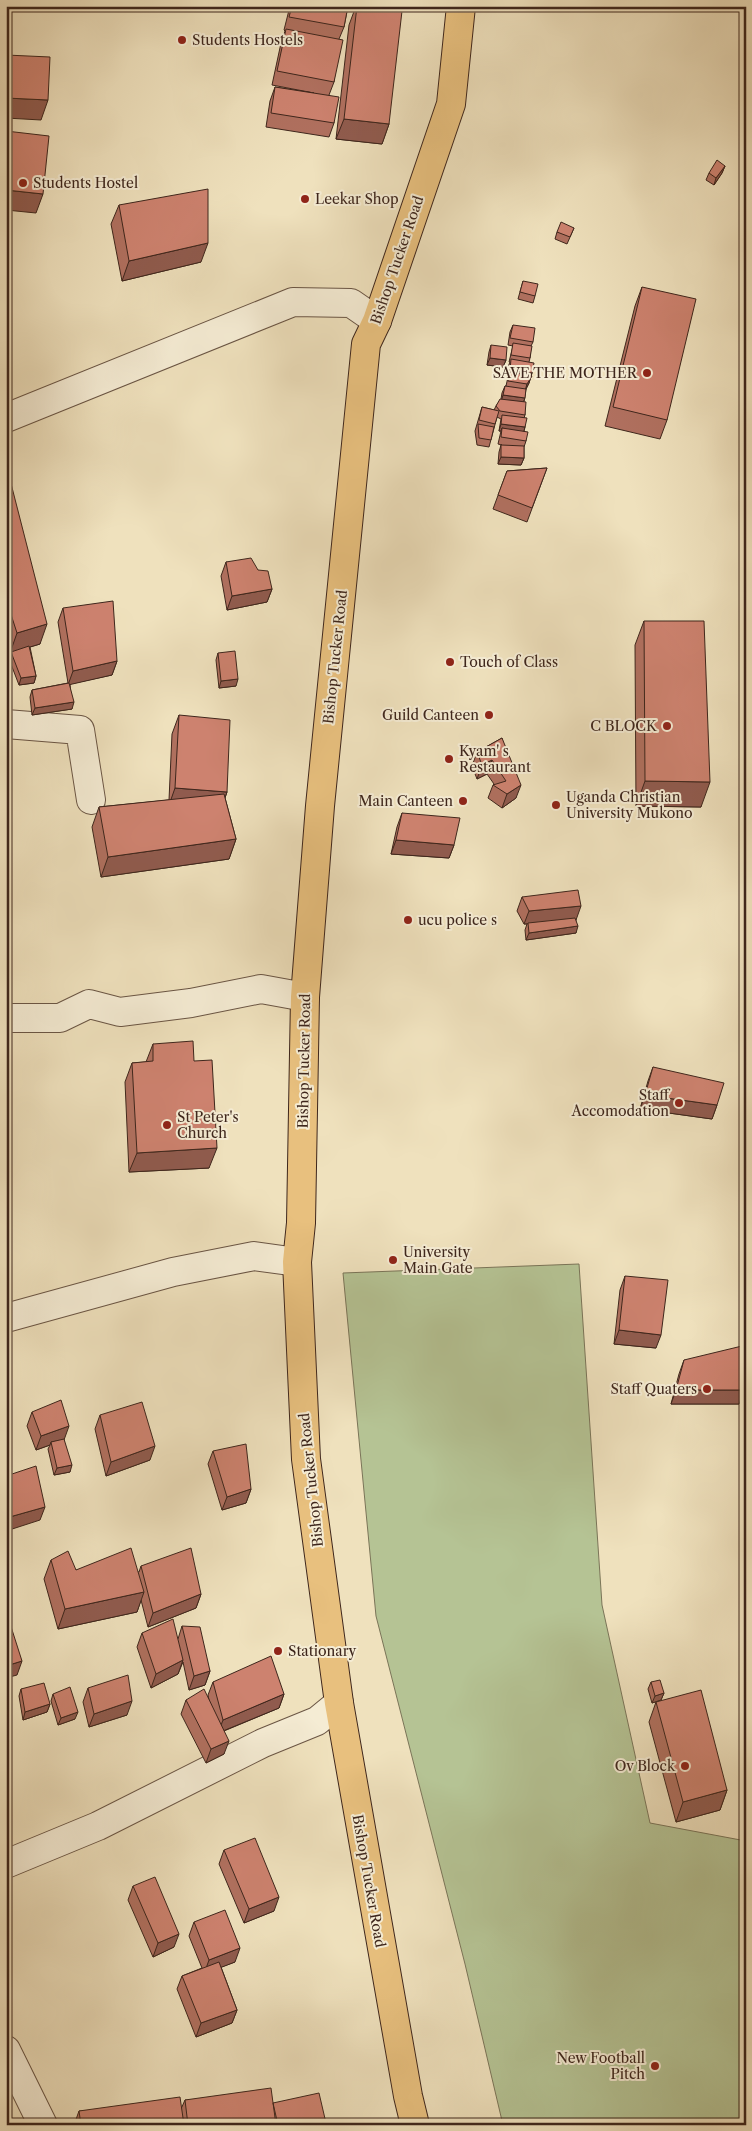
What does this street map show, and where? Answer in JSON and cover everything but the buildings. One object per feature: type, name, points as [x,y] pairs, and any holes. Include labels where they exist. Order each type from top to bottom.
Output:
[{"type":"main road","name":"Bishop Tucker Road","points":[[415,2125],[408,2096],[339,1703],[306,1459],[297,1262],[301,1223],[305,996],[320,806],[366,344],[377,321],[451,104],[461,6]]},
{"type":"street","points":[[6,418],[294,302],[351,303],[377,321]]},
{"type":"street","points":[[6,724],[80,730],[91,800]]},
{"type":"street","points":[[6,1018],[60,1018],[88,1004],[120,1012],[191,1003],[261,989],[305,996]]},
{"type":"street","points":[[6,1318],[174,1272],[254,1256],[297,1262]]},
{"type":"street","points":[[6,1864],[98,1826],[254,1747],[316,1721],[339,1703]]},
{"type":"street","points":[[6,2050],[43,2125]]},
{"type":"green space","points":[[579,1264],[602,1605],[650,1823],[746,1841],[746,2125],[503,2125],[465,1964],[376,1616],[343,1273]]},
{"type":"place","name":"Students Hostels","points":[[182,40]]},
{"type":"place","name":"Students Hostel","points":[[23,183]]},
{"type":"place","name":"Leekar Shop","points":[[305,199]]},
{"type":"place","name":"SAVE THE MOTHER","points":[[647,373]]},
{"type":"place","name":"Touch of Class","points":[[450,662]]},
{"type":"place","name":"Guild Canteen","points":[[489,715]]},
{"type":"place","name":"C BLOCK","points":[[667,726]]},
{"type":"place","name":"Kyam' s Restaurant","points":[[449,759]]},
{"type":"place","name":"Main Canteen","points":[[463,801]]},
{"type":"place","name":"Uganda Christian University Mukono","points":[[556,805]]},
{"type":"place","name":"ucu police s","points":[[408,920]]},
{"type":"place","name":"Staff Accomodation","points":[[679,1103]]},
{"type":"place","name":"St Peter's Church","points":[[167,1125]]},
{"type":"place","name":"University Main Gate","points":[[393,1260]]},
{"type":"place","name":"Staff Quaters","points":[[707,1389]]},
{"type":"place","name":"Stationary","points":[[278,1651]]},
{"type":"place","name":"Ov Block","points":[[685,1766]]},
{"type":"place","name":"New Football Pitch","points":[[655,2066]]}]
